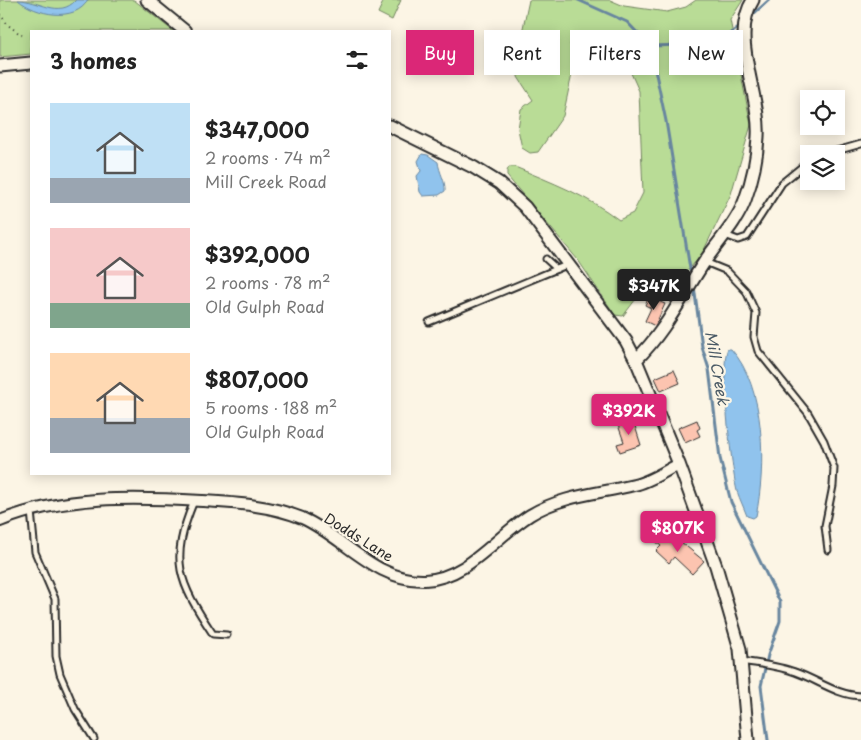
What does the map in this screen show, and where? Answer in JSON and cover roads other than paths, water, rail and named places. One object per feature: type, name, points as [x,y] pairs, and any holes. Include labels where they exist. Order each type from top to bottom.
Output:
[{"type":"street","points":[[147,0],[184,30]]},
{"type":"street","points":[[636,360],[657,339],[744,202],[754,168],[758,138],[755,96],[746,58],[746,22],[748,8],[753,0]]},
{"type":"street","points":[[0,66],[30,63]]},
{"type":"street","points":[[391,126],[473,167],[499,183],[524,207],[626,341],[636,360],[678,464],[716,566],[740,649],[745,738]]},
{"type":"street","name":"Dodds Lane","points":[[0,521],[31,510],[89,500],[115,498],[244,504],[287,512],[321,528],[369,562],[385,570],[411,579],[424,580],[438,578],[462,568],[506,532],[530,515],[554,502],[569,497],[637,485],[678,464]]},
{"type":"lane","points":[[845,149],[861,144]]},
{"type":"lane","points":[[724,234],[731,240],[747,237],[782,184],[800,169]]},
{"type":"lane","points":[[546,259],[557,269]]},
{"type":"lane","points":[[429,322],[569,264]]},
{"type":"lane","points":[[702,267],[727,271],[746,291],[756,313],[754,337],[758,351],[808,413],[824,441],[834,468],[833,486],[825,526],[828,550]]},
{"type":"lane","points":[[194,501],[183,529],[180,543],[178,557],[180,570],[188,589],[213,634],[227,635]]},
{"type":"lane","points":[[31,510],[35,552],[55,599],[56,656],[60,674],[76,709],[94,739]]},
{"type":"lane","points":[[741,661],[795,672],[849,696],[861,696]]},
{"type":"water","points":[[18,0],[63,8],[76,0],[88,0],[74,12],[55,14],[35,10]]},
{"type":"water","points":[[422,154],[428,155],[438,162],[445,188],[445,191],[439,195],[423,196],[420,192],[417,176],[421,171],[418,161]]},
{"type":"water","points":[[728,349],[731,349],[743,365],[757,406],[762,452],[759,497],[756,516],[753,518],[747,516],[737,491],[735,480],[726,394],[725,373]]},
{"type":"waterway","name":"Mill Creek","points":[[578,0],[627,22],[650,46],[666,121],[691,275]]},
{"type":"waterway","points":[[749,18],[769,0]]},
{"type":"waterway","points":[[659,46],[718,44],[741,25]]},
{"type":"waterway","name":"Mill Creek","points":[[694,286],[702,347],[709,369],[720,458],[731,502],[780,602],[780,621],[768,655],[761,686],[768,740]]}]
